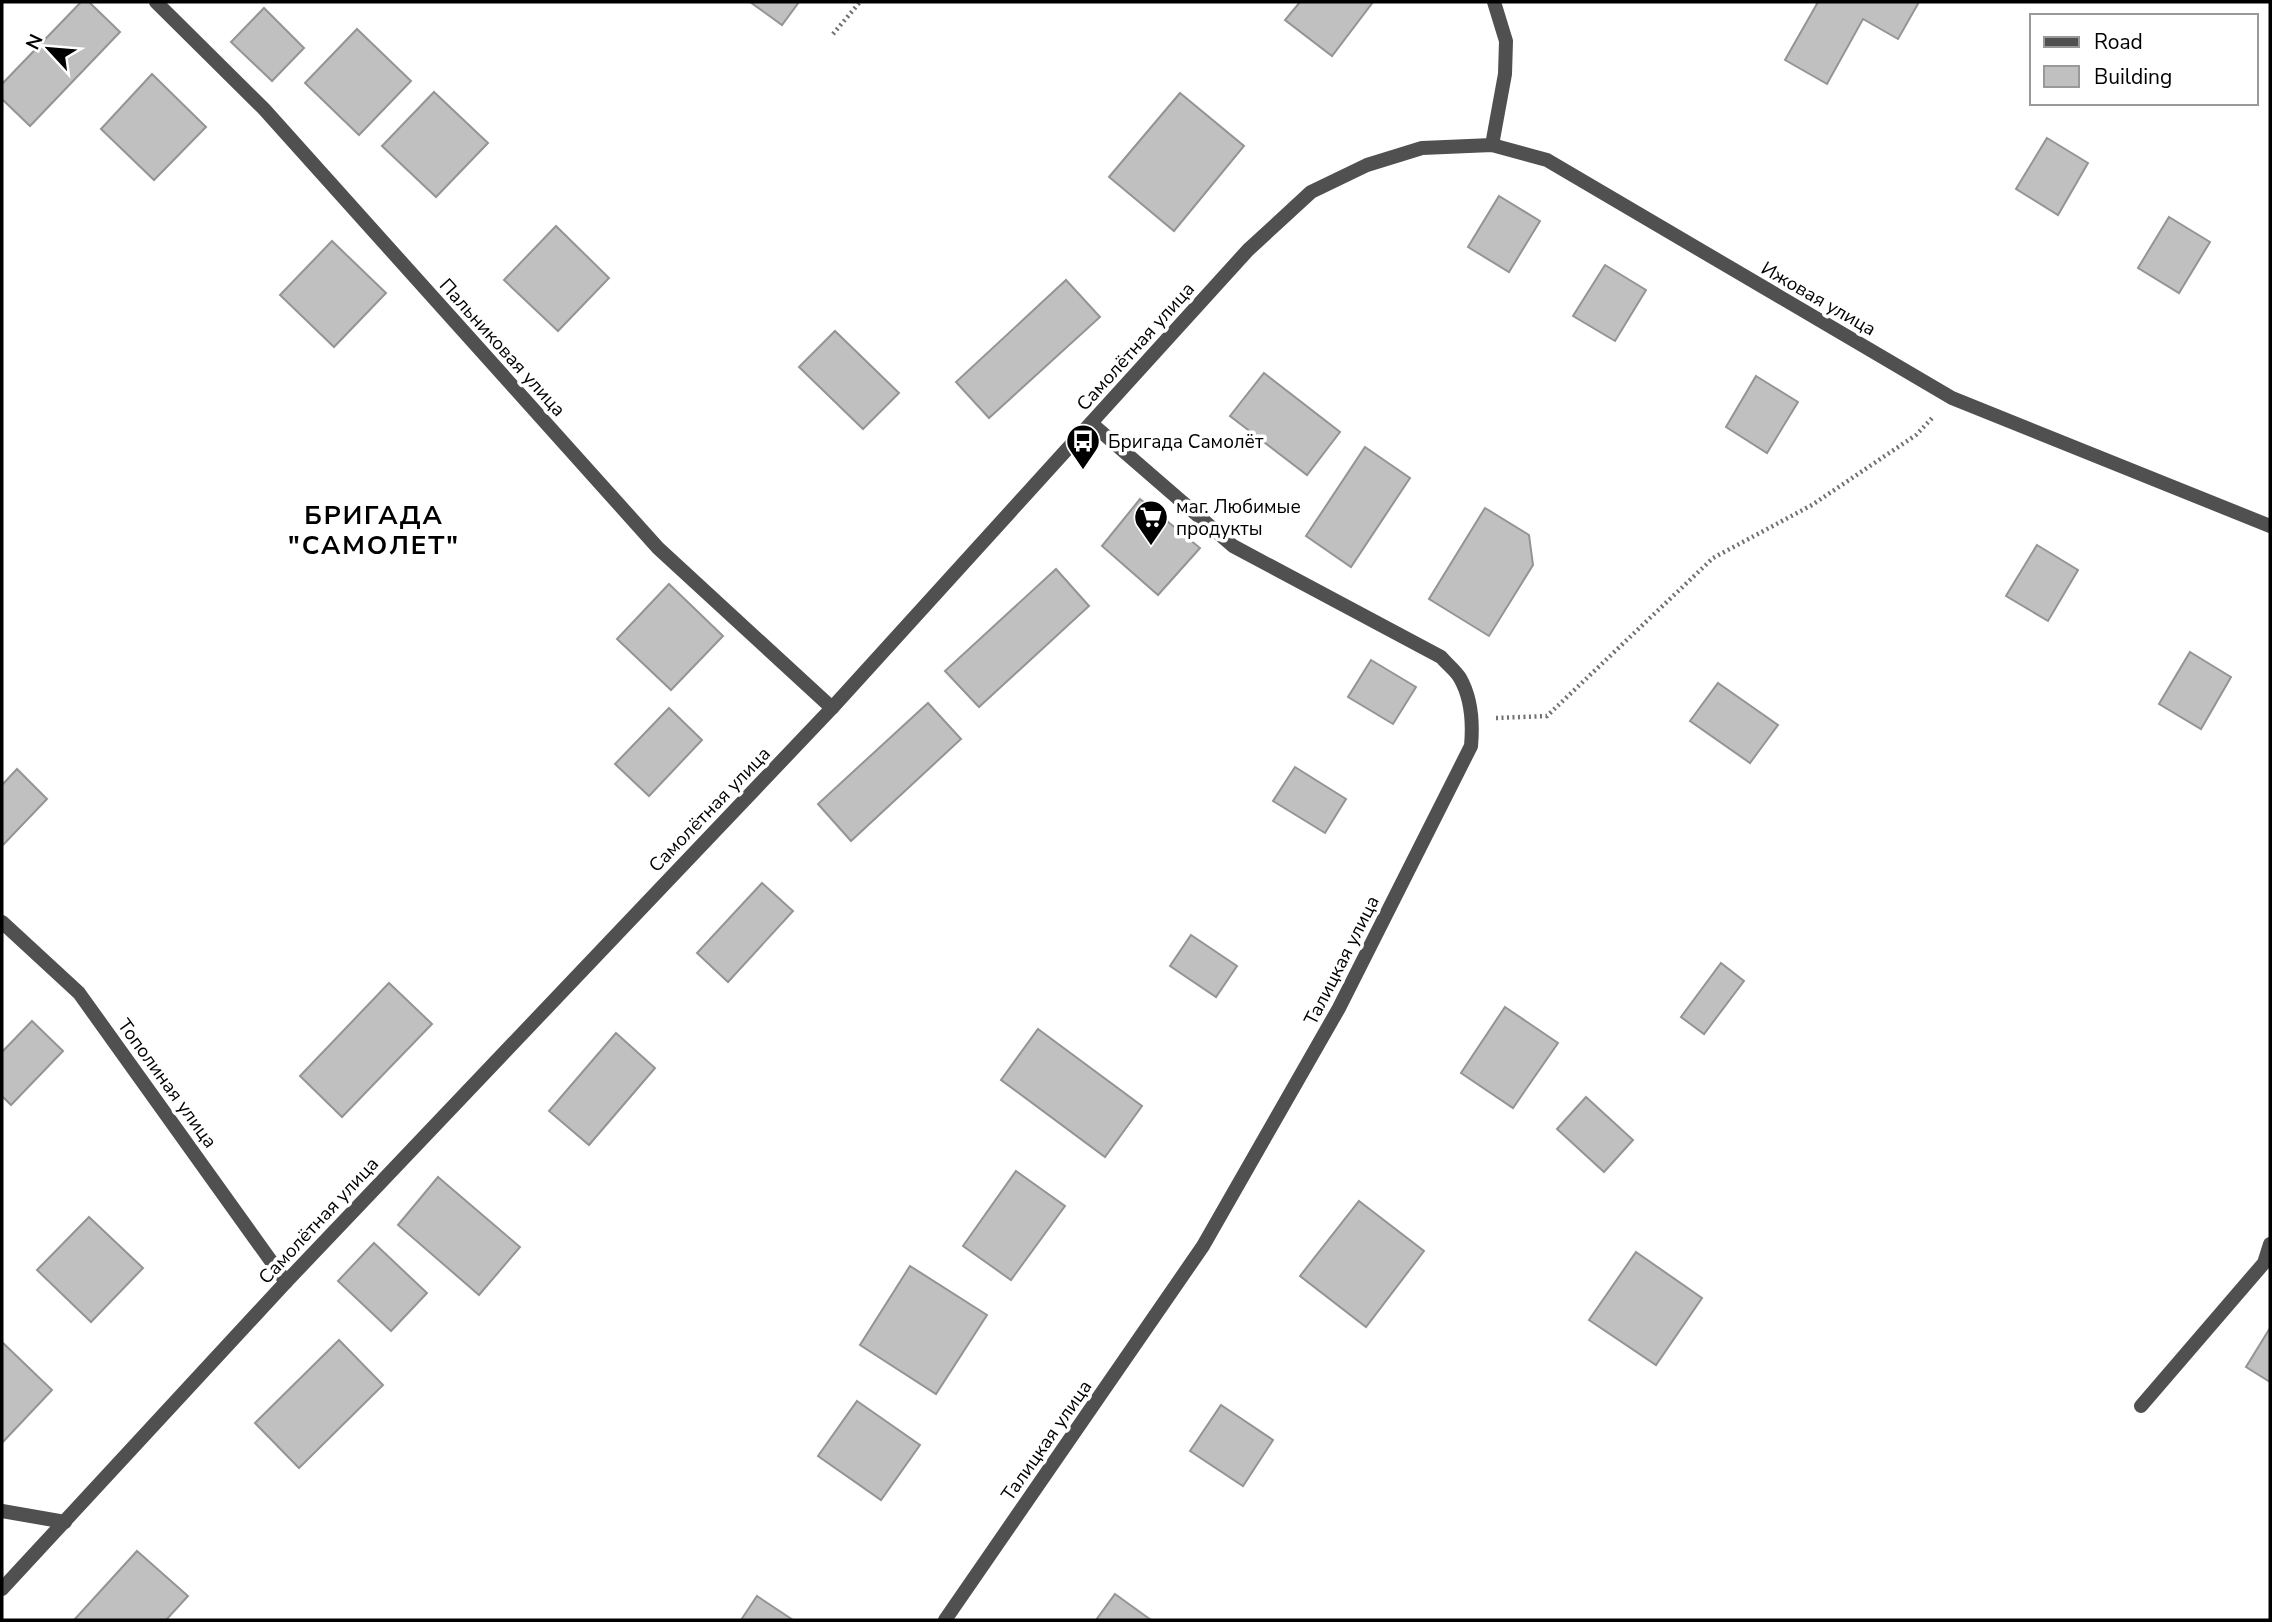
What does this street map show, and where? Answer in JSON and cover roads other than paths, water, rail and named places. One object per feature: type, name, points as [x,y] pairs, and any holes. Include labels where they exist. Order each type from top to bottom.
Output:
[{"type":"street","name":"Пальниковая улица","points":[[156,2],[264,109],[658,548],[832,708]]},
{"type":"street","points":[[1492,145],[1505,74],[1506,41],[1494,2]]},
{"type":"street","name":"Самолётная улица","points":[[2,1589],[286,1282],[832,708],[1248,250],[1311,192],[1367,165],[1422,148],[1492,145]]},
{"type":"street","name":"Ижовая улица","points":[[1492,145],[1547,160],[1952,398],[2270,526]]},
{"type":"street","name":"Талицкая улица","points":[[945,1620],[1203,1246],[1339,1008],[1471,746],[1472,714],[1460,678],[1441,657],[1233,546],[1091,423]]},
{"type":"street","name":"Тополиная улица","points":[[2,922],[79,993],[286,1282]]},
{"type":"street","points":[[2141,1406],[2263,1263],[2270,1244]]},
{"type":"street","points":[[2,1511],[65,1522]]},
{"type":"place","name":"Бригада Самолёт","points":[[1083,471]]},
{"type":"place","name":"маг. Любимые продукты","points":[[1151,547]]},
{"type":"district","name":"БРИГАДА \"САМОЛЕТ\"","points":[[374,530]]}]
